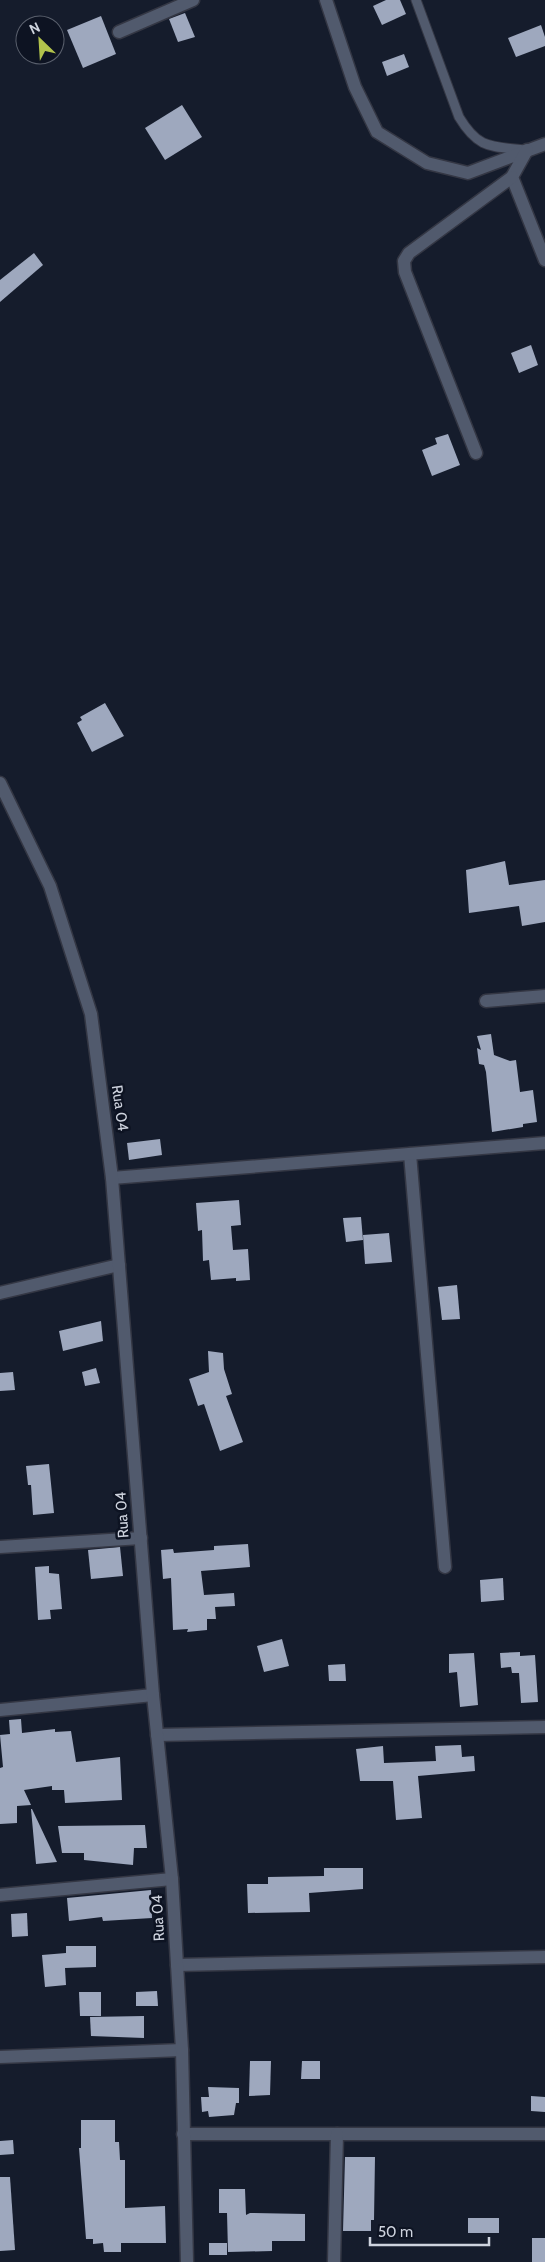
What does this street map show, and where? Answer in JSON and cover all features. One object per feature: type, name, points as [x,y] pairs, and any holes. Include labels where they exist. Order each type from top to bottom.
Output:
[{"type":"street","points":[[118,32],[193,0]]},
{"type":"street","points":[[326,0],[356,87],[377,132],[427,163],[468,173],[545,144]]},
{"type":"street","points":[[476,453],[405,272],[404,261],[409,253],[512,176],[528,150]]},
{"type":"street","points":[[512,176],[545,260]]},
{"type":"street","name":"Rua 04","points":[[0,783],[50,886],[91,1014],[112,1178],[153,1695],[172,1879],[182,2050],[187,2262]]},
{"type":"street","points":[[486,1001],[545,996]]},
{"type":"street","points":[[112,1178],[545,1143]]},
{"type":"street","points":[[410,1154],[445,1568]]},
{"type":"street","points":[[0,1293],[119,1265]]},
{"type":"street","points":[[0,1547],[140,1538]]},
{"type":"street","points":[[0,1710],[153,1695]]},
{"type":"street","points":[[157,1735],[545,1727]]},
{"type":"street","points":[[0,1895],[172,1879]]},
{"type":"street","points":[[177,1965],[545,1958]]},
{"type":"street","points":[[0,2057],[182,2050]]},
{"type":"street","points":[[184,2134],[545,2134]]},
{"type":"street","points":[[334,2262],[337,2134]]},
{"type":"lane","points":[[416,0],[459,117],[469,134],[484,145],[528,150]]},
{"type":"building","points":[[386,0],[400,0],[406,14],[382,25],[373,6]]},
{"type":"building","points":[[185,13],[195,37],[178,42],[169,19]]},
{"type":"building","points":[[101,16],[116,54],[83,68],[67,30]]},
{"type":"building","points":[[541,25],[545,37],[545,46],[516,57],[508,38]]},
{"type":"building","points":[[404,54],[409,67],[387,76],[382,62]]},
{"type":"building","points":[[182,105],[202,137],[165,160],[145,128]]},
{"type":"building","points":[[34,253],[43,265],[0,302],[0,280]]},
{"type":"building","points":[[531,345],[538,365],[519,373],[511,353]]},
{"type":"building","points":[[448,434],[460,465],[432,476],[422,450],[437,444],[435,438]]},
{"type":"building","points":[[105,703],[124,736],[92,752],[77,723],[82,720],[80,717]]},
{"type":"building","points":[[505,861],[509,885],[545,880],[545,922],[522,926],[519,906],[469,913],[466,870]]},
{"type":"building","points":[[491,1034],[494,1055],[510,1061],[516,1060],[520,1092],[533,1090],[537,1122],[523,1124],[523,1127],[492,1132],[486,1072],[484,1065],[479,1064],[477,1048],[481,1050],[477,1036]]},
{"type":"building","points":[[160,1139],[162,1155],[129,1160],[127,1143]]},
{"type":"building","points":[[239,1200],[241,1225],[231,1226],[233,1250],[248,1249],[250,1280],[236,1281],[236,1278],[211,1280],[209,1260],[203,1261],[202,1230],[198,1231],[196,1203]]},
{"type":"building","points":[[361,1217],[363,1240],[346,1242],[343,1218]]},
{"type":"building","points":[[389,1233],[392,1262],[365,1264],[363,1235]]},
{"type":"building","points":[[457,1285],[460,1319],[442,1320],[438,1287]]},
{"type":"building","points":[[101,1321],[103,1341],[63,1351],[59,1331]]},
{"type":"building","points":[[208,1351],[223,1353],[224,1369],[232,1394],[226,1396],[243,1442],[220,1451],[204,1404],[198,1406],[189,1379],[209,1372]]},
{"type":"building","points":[[96,1368],[100,1383],[85,1386],[82,1372]]},
{"type":"building","points":[[13,1372],[15,1390],[0,1391],[0,1373]]},
{"type":"building","points":[[49,1464],[54,1513],[33,1515],[31,1485],[28,1485],[26,1466]]},
{"type":"building","points":[[248,1544],[250,1567],[201,1571],[204,1595],[234,1593],[235,1606],[215,1607],[216,1619],[207,1619],[207,1630],[187,1632],[188,1629],[173,1630],[171,1578],[163,1579],[161,1550],[173,1549],[174,1553],[214,1550],[214,1546]]},
{"type":"building","points":[[120,1547],[123,1576],[91,1579],[88,1550]]},
{"type":"building","points":[[49,1566],[49,1573],[59,1574],[62,1609],[50,1610],[51,1619],[38,1620],[35,1567]]},
{"type":"building","points":[[503,1578],[504,1600],[481,1602],[480,1580]]},
{"type":"building","points":[[282,1639],[289,1666],[264,1672],[257,1646]]},
{"type":"building","points":[[520,1652],[520,1656],[535,1655],[538,1702],[521,1703],[519,1673],[512,1673],[511,1667],[501,1668],[500,1653]]},
{"type":"building","points":[[474,1653],[478,1705],[460,1707],[457,1672],[449,1673],[449,1654]]},
{"type":"building","points":[[345,1664],[346,1681],[329,1681],[328,1665]]},
{"type":"building","points":[[21,1719],[22,1733],[55,1729],[55,1732],[71,1731],[76,1762],[120,1757],[122,1800],[65,1803],[64,1790],[52,1790],[52,1786],[24,1790],[31,1805],[17,1806],[17,1823],[0,1824],[0,1768],[3,1767],[0,1735],[10,1734],[9,1720]]},
{"type":"building","points":[[461,1745],[462,1757],[474,1756],[475,1771],[418,1776],[422,1818],[396,1820],[393,1781],[360,1781],[356,1749],[383,1746],[384,1763],[436,1761],[435,1746]]},
{"type":"building","points":[[32,1809],[57,1862],[36,1864]]},
{"type":"building","points":[[145,1825],[147,1848],[134,1848],[133,1865],[84,1860],[84,1853],[62,1853],[58,1826]]},
{"type":"building","points":[[324,1868],[363,1868],[363,1889],[309,1893],[310,1912],[248,1913],[247,1884],[268,1884],[268,1877],[324,1876]]},
{"type":"building","points":[[151,1890],[152,1918],[103,1921],[102,1917],[69,1921],[67,1898]]},
{"type":"building","points":[[27,1913],[28,1936],[12,1937],[11,1914]]},
{"type":"building","points":[[66,1946],[96,1946],[96,1967],[65,1968],[66,1985],[45,1987],[42,1955],[66,1953]]},
{"type":"building","points":[[157,1991],[158,2006],[136,2006],[136,1992]]},
{"type":"building","points":[[79,1992],[101,1992],[101,2016],[80,2016]]},
{"type":"building","points":[[144,2016],[144,2038],[91,2036],[90,2017]]},
{"type":"building","points":[[250,2061],[271,2061],[270,2095],[249,2096]]},
{"type":"building","points":[[302,2061],[320,2061],[320,2079],[301,2079]]},
{"type":"building","points":[[208,2087],[239,2088],[239,2103],[236,2103],[234,2115],[209,2117],[208,2111],[202,2112],[201,2097],[209,2097]]},
{"type":"building","points":[[531,2096],[545,2097],[545,2112],[531,2111]]},
{"type":"building","points":[[81,2120],[115,2120],[115,2142],[119,2142],[120,2160],[125,2160],[125,2208],[165,2206],[166,2243],[121,2243],[121,2252],[104,2252],[103,2243],[93,2244],[93,2239],[86,2239],[79,2148],[81,2148]]},
{"type":"building","points":[[13,2140],[14,2154],[0,2155],[0,2141]]},
{"type":"building","points":[[345,2157],[375,2157],[374,2220],[371,2220],[371,2231],[343,2231]]},
{"type":"building","points":[[0,2177],[10,2177],[15,2250],[0,2251]]},
{"type":"building","points":[[219,2189],[245,2189],[246,2215],[250,2213],[305,2214],[305,2241],[272,2241],[272,2251],[228,2252],[227,2213],[219,2213]]},
{"type":"building","points":[[468,2218],[499,2218],[499,2233],[468,2233]]},
{"type":"building","points":[[532,2238],[545,2238],[545,2262],[532,2262]]},
{"type":"building","points":[[209,2243],[227,2243],[227,2255],[209,2255]]}]
